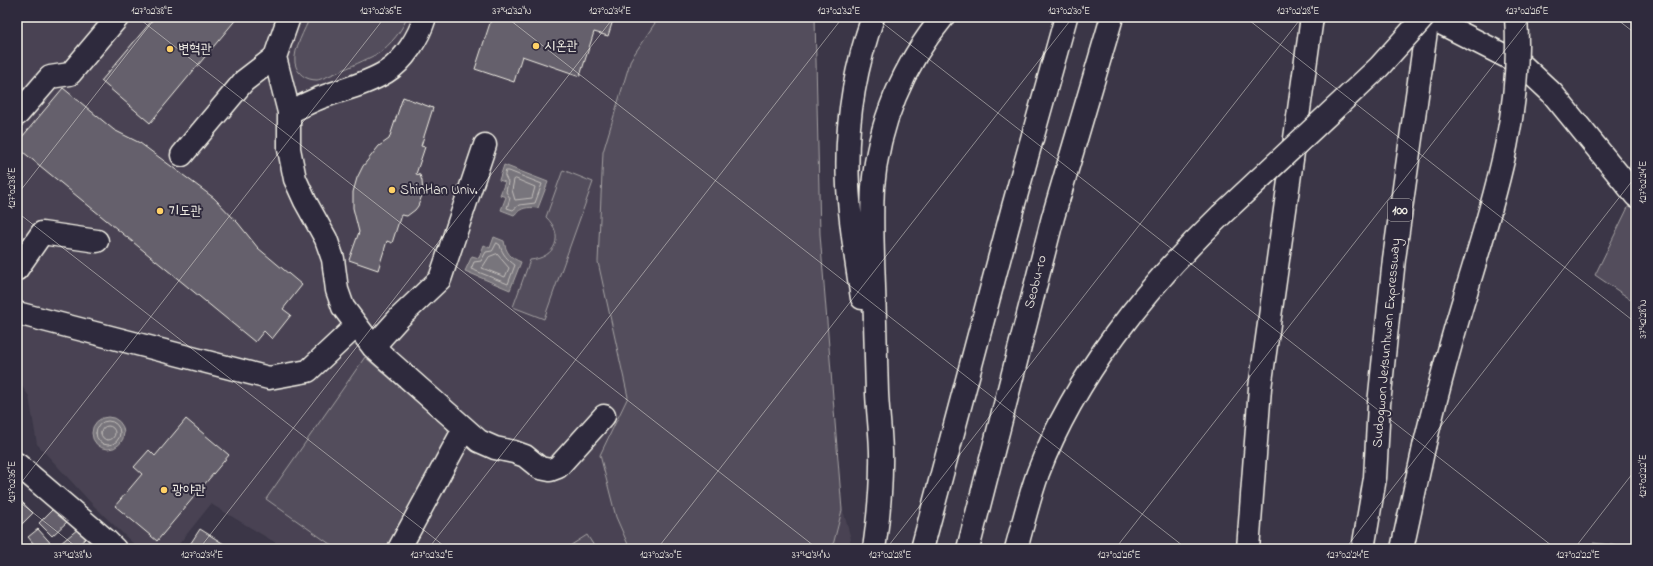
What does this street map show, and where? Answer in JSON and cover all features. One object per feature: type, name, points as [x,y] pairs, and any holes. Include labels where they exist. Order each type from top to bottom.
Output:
[{"type":"main road","points":[[17,113],[18,114],[50,77],[70,74],[118,17]]},
{"type":"main road","points":[[182,155],[244,81],[275,57],[289,17]]},
{"type":"main road","points":[[289,112],[387,71],[409,50],[421,29],[425,17]]},
{"type":"main road","points":[[873,17],[856,78],[849,129],[848,178],[854,246],[877,394]]},
{"type":"main road","points":[[874,549],[878,525],[882,464],[877,394],[872,210],[873,187],[879,148],[889,113],[903,77],[914,57],[943,17]]},
{"type":"main road","points":[[922,549],[1013,207],[1066,17]]},
{"type":"main road","name":"Seobu-ro","points":[[968,549],[1053,217],[1112,17]]},
{"type":"main road","points":[[1248,549],[1260,388],[1312,17]]},
{"type":"main road","points":[[1016,549],[1038,472],[1056,431],[1084,381],[1133,311],[1192,242],[1379,67],[1424,17]]},
{"type":"main road","points":[[1428,17],[1521,64],[1552,93],[1636,196]]},
{"type":"main road","name":"Sudogwon Je1sunhwan Expressway","points":[[1363,549],[1375,478],[1379,404],[1394,259],[1428,17]]},
{"type":"main road","points":[[1402,549],[1424,447],[1449,348],[1504,161],[1515,102],[1518,69],[1516,17]]},
{"type":"main road","points":[[275,57],[289,112],[289,149],[296,179],[305,201],[326,239],[333,260],[337,290],[343,307],[373,347],[479,441],[495,448],[525,456],[540,468],[550,470],[558,467],[604,416]]},
{"type":"main road","points":[[373,347],[400,317],[440,279],[485,145]]},
{"type":"main road","points":[[17,269],[42,233],[97,242]]},
{"type":"main road","points":[[17,313],[269,378],[308,371],[356,326]]},
{"type":"main road","points":[[399,549],[464,429]]},
{"type":"main road","points":[[17,464],[115,549]]},
{"type":"shaded area","name":"ShinHan Univ.","points":[[17,17],[730,17],[803,364],[851,539],[847,549],[286,549],[211,504],[175,549],[139,549],[93,505],[37,444],[29,396],[17,380]]},
{"type":"shaded area","points":[[310,17],[407,17],[396,37],[379,53],[337,73],[317,80],[309,79],[303,76],[296,67],[295,63],[296,52]]},
{"type":"shaded area","points":[[659,17],[815,17],[820,234],[842,510],[832,549],[630,549],[616,517],[600,455],[628,397],[598,262],[603,152],[631,59]]},
{"type":"shaded area","points":[[563,170],[593,182],[544,319],[513,307],[530,260],[546,255],[555,244],[555,231],[552,224],[546,217]]},
{"type":"shaded area","points":[[1636,191],[1636,303],[1595,275]]},
{"type":"shaded area","points":[[365,357],[447,428],[450,436],[388,549],[337,549],[266,499]]},
{"type":"shaded area","points":[[587,535],[596,549],[565,549]]},
{"type":"shaded area","points":[[1593,543],[1636,548],[1636,549],[1586,549]]},
{"type":"water","points":[[504,165],[548,182],[538,208],[525,208],[514,215],[501,210],[506,197],[500,195],[505,182],[499,180]]},
{"type":"water","points":[[494,237],[504,241],[506,249],[514,259],[521,262],[510,290],[465,271],[472,256],[479,258],[484,245],[490,248]]},
{"type":"water","points":[[108,417],[117,420],[121,424],[124,433],[121,442],[117,446],[108,449],[99,446],[95,442],[92,433],[95,424],[99,420]]},
{"type":"building","name":"변혁관","points":[[155,17],[238,17],[150,123],[101,81]]},
{"type":"building","name":"시온관","points":[[492,17],[614,17],[608,36],[594,32],[580,76],[522,56],[514,82],[475,69]]},
{"type":"building","name":"기도관","points":[[63,88],[114,130],[140,143],[214,198],[238,223],[258,248],[302,285],[283,309],[291,315],[272,339],[264,331],[255,342],[17,147],[17,143]]},
{"type":"building","points":[[403,97],[433,108],[421,146],[425,147],[416,174],[420,175],[423,193],[415,210],[407,216],[401,215],[392,243],[387,241],[378,270],[349,260],[359,232],[353,208],[353,192],[357,178],[363,166],[379,146],[389,139]]},
{"type":"building","name":"광야관","points":[[186,419],[229,455],[157,541],[115,506],[142,474],[134,467],[149,450],[155,456]]},
{"type":"building","points":[[20,500],[33,513],[17,529],[17,503]]},
{"type":"building","points":[[55,507],[68,521],[52,536],[39,523]]},
{"type":"building","points":[[38,529],[55,548],[78,529],[86,538],[74,549],[38,549],[28,537]]},
{"type":"building","points":[[200,529],[232,549],[187,549]]},
{"type":"place","name":"시온관","points":[[536,46]]},
{"type":"place","name":"변혁관","points":[[170,49]]},
{"type":"place","name":"ShinHan Univ.","points":[[392,190]]},
{"type":"place","name":"기도관","points":[[160,211]]},
{"type":"place","name":"광야관","points":[[164,490]]}]
